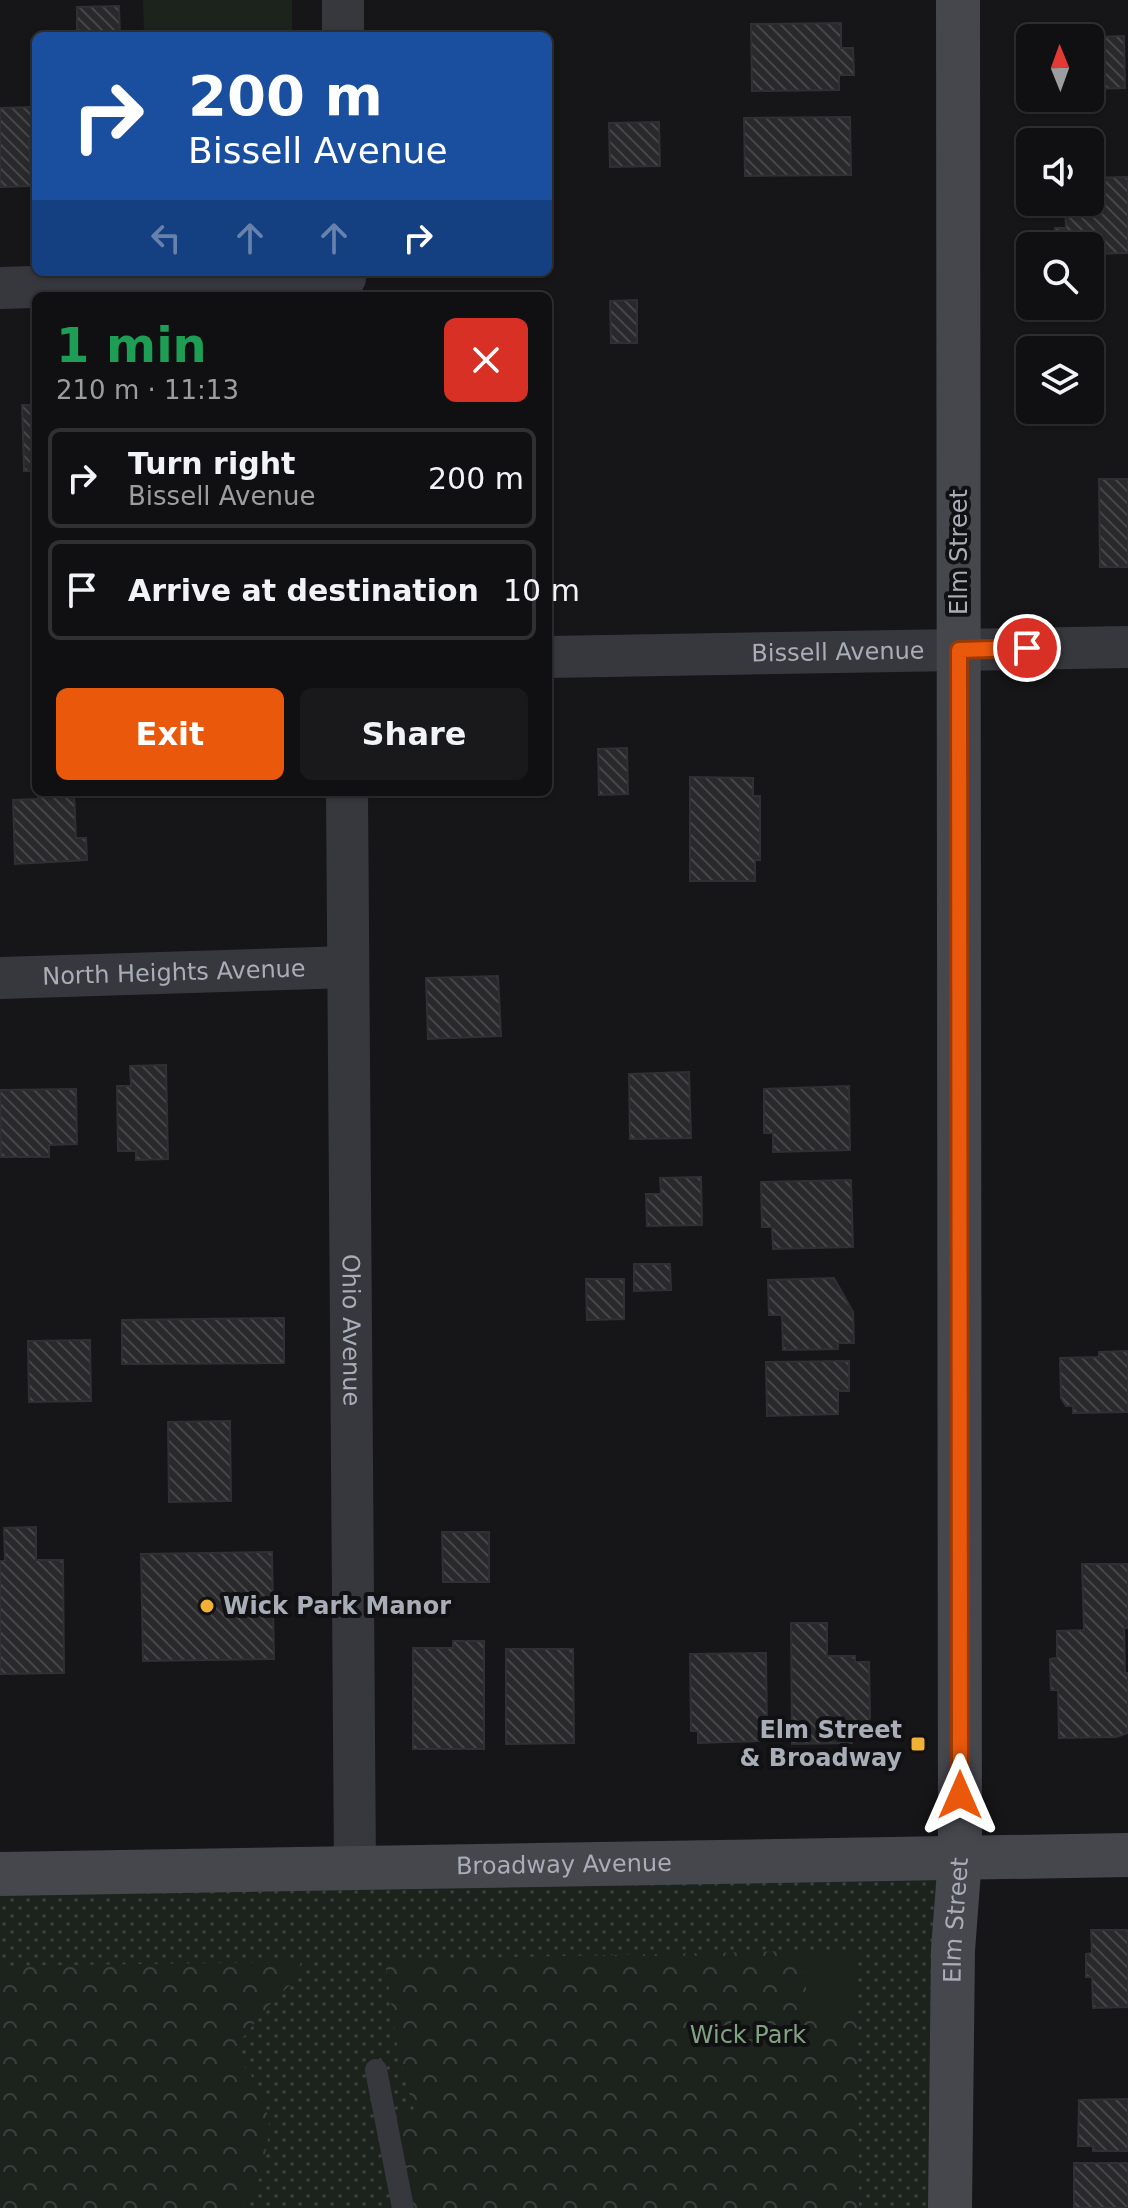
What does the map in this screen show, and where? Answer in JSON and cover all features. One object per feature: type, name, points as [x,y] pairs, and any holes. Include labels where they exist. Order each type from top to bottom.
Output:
[{"type":"street","points":[[343,0],[343,32]]},
{"type":"street","name":"Elm Street","points":[[950,2208],[953,1950],[960,1858],[958,0]]},
{"type":"street","points":[[0,288],[345,282]]},
{"type":"street","name":"Bissell Avenue","points":[[552,657],[1128,647]]},
{"type":"street","name":"Ohio Avenue","points":[[347,796],[355,1868]]},
{"type":"street","name":"North Heights Avenue","points":[[0,978],[348,967]]},
{"type":"street","name":"Broadway Avenue","points":[[0,1874],[1128,1855]]},
{"type":"lane","points":[[376,2070],[403,2208]]},
{"type":"green space","points":[[143,0],[292,0],[292,32],[144,32]]},
{"type":"green space","name":"Wick Park","points":[[960,1858],[950,2208],[0,2208],[0,1874]]},
{"type":"green space","points":[[857,1950],[858,2019],[832,2018],[823,2014],[807,1990],[801,1951]]},
{"type":"green space","points":[[801,1951],[804,1980],[812,2002],[829,2015],[858,2019],[859,2208],[403,2208],[385,2111],[414,2110],[398,2052],[385,1960]]},
{"type":"green space","points":[[301,1962],[290,1985],[271,2003],[233,2050],[262,2091],[270,2128],[261,2176],[242,2208],[0,2208],[0,1966]]},
{"type":"building","points":[[119,6],[120,32],[77,32],[77,7]]},
{"type":"building","points":[[841,23],[841,48],[853,48],[854,75],[839,75],[839,90],[752,91],[751,24]]},
{"type":"building","points":[[1124,36],[1125,88],[1104,89],[1104,37]]},
{"type":"building","points":[[32,107],[32,138],[29,138],[31,186],[0,187],[0,108]]},
{"type":"building","points":[[850,117],[851,175],[745,176],[744,118]]},
{"type":"building","points":[[659,122],[660,166],[610,167],[609,123]]},
{"type":"building","points":[[1128,177],[1128,253],[1104,254],[1104,232],[1055,232],[1055,228],[1066,228],[1066,216],[1104,216],[1104,178]]},
{"type":"building","points":[[637,300],[637,343],[611,343],[610,301]]},
{"type":"building","points":[[22,405],[32,405],[32,471],[24,471]]},
{"type":"building","points":[[1099,479],[1128,479],[1128,567],[1100,567]]},
{"type":"building","points":[[627,748],[628,794],[599,795],[598,749]]},
{"type":"building","points":[[690,777],[753,778],[753,796],[760,796],[760,860],[755,860],[755,881],[690,881]]},
{"type":"building","points":[[38,796],[74,796],[76,838],[86,838],[87,860],[15,864],[13,800],[38,799]]},
{"type":"building","points":[[498,976],[501,1036],[428,1039],[426,978]]},
{"type":"building","points":[[166,1065],[168,1159],[136,1160],[136,1151],[118,1151],[117,1086],[131,1086],[130,1066]]},
{"type":"building","points":[[689,1072],[691,1138],[630,1139],[629,1074]]},
{"type":"building","points":[[849,1086],[850,1150],[773,1152],[773,1133],[764,1133],[764,1089]]},
{"type":"building","points":[[76,1089],[77,1144],[49,1145],[49,1157],[1,1157],[0,1090]]},
{"type":"building","points":[[701,1177],[702,1225],[647,1226],[646,1194],[661,1194],[660,1178]]},
{"type":"building","points":[[851,1180],[853,1247],[773,1249],[772,1227],[762,1227],[761,1182]]},
{"type":"building","points":[[634,1264],[670,1264],[671,1290],[634,1291]]},
{"type":"building","points":[[834,1278],[853,1312],[854,1343],[838,1343],[838,1349],[783,1350],[782,1315],[769,1315],[768,1280]]},
{"type":"building","points":[[586,1279],[624,1279],[624,1319],[587,1320]]},
{"type":"building","points":[[284,1318],[284,1363],[122,1364],[122,1320]]},
{"type":"building","points":[[90,1340],[91,1401],[29,1402],[28,1341]]},
{"type":"building","points":[[1128,1351],[1128,1412],[1073,1413],[1073,1406],[1066,1406],[1061,1398],[1060,1358],[1099,1357],[1099,1352]]},
{"type":"building","points":[[849,1361],[849,1391],[838,1391],[838,1414],[767,1416],[766,1362]]},
{"type":"building","points":[[230,1421],[231,1501],[169,1502],[168,1422]]},
{"type":"building","points":[[36,1527],[36,1560],[63,1560],[64,1673],[0,1674],[0,1561],[5,1561],[4,1528]]},
{"type":"building","points":[[442,1532],[489,1532],[489,1582],[443,1582]]},
{"type":"building","name":"Wick Park Manor","points":[[272,1552],[274,1659],[143,1661],[141,1554]]},
{"type":"building","points":[[1082,1564],[1128,1564],[1128,1628],[1124,1628],[1128,1733],[1116,1737],[1059,1738],[1058,1690],[1051,1690],[1050,1659],[1057,1658],[1057,1631],[1084,1630]]},
{"type":"building","points":[[791,1623],[827,1623],[827,1656],[855,1656],[855,1662],[869,1662],[870,1717],[868,1726],[852,1739],[852,1743],[792,1744]]},
{"type":"building","points":[[453,1641],[484,1641],[484,1749],[413,1749],[413,1648],[453,1648]]},
{"type":"building","points":[[506,1649],[573,1649],[574,1743],[506,1744]]},
{"type":"building","points":[[766,1653],[767,1729],[760,1729],[760,1741],[698,1743],[698,1731],[691,1731],[690,1654]]},
{"type":"building","points":[[1091,1930],[1128,1930],[1128,2007],[1093,2008],[1092,1977],[1086,1977],[1086,1954],[1092,1953]]},
{"type":"building","points":[[1128,2099],[1128,2151],[1093,2151],[1093,2146],[1078,2146],[1079,2100]]},
{"type":"building","points":[[1074,2163],[1128,2163],[1128,2208],[1074,2208]]},
{"type":"place","name":"Wick Park Manor","points":[[207,1606]]},
{"type":"place","name":"Elm Street & Broadway","points":[[918,1744]]},
{"type":"route","points":[[960,1795],[959,650],[1027,648]]}]
